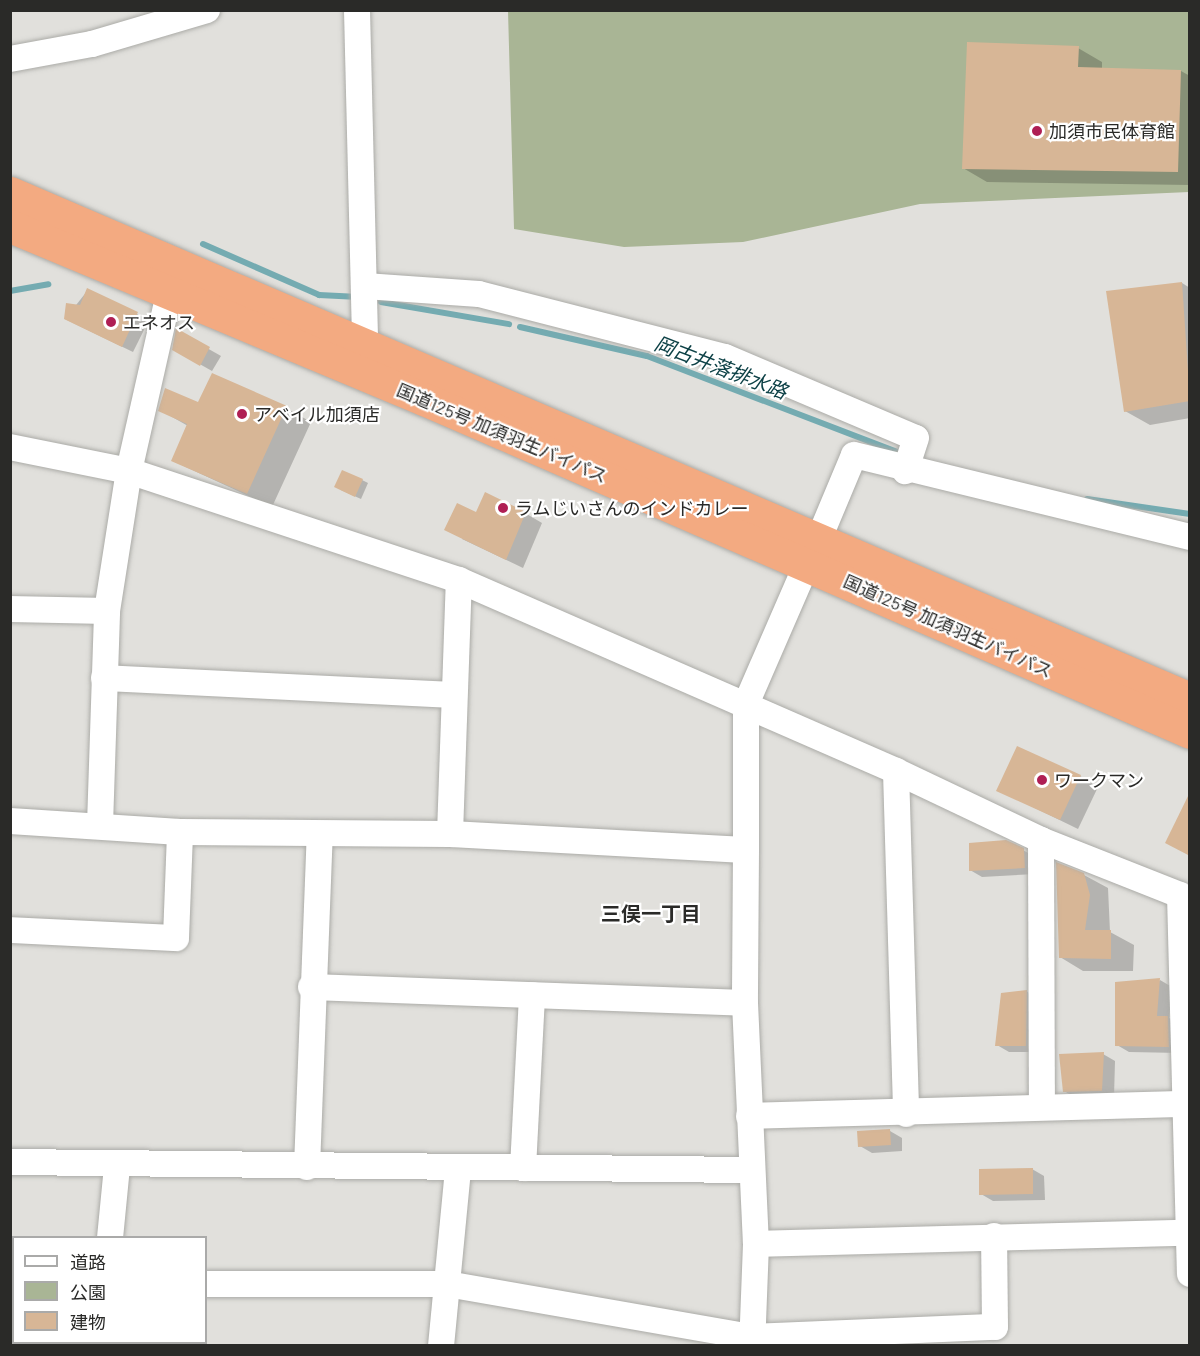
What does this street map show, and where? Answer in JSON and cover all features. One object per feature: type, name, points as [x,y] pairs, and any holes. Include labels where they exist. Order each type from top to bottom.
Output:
[{"type":"highway","name":"国道125号 加須羽生バイパス","points":[[10,193],[365,347],[812,553],[1190,732]]},
{"type":"highway","name":"国道125号 加須羽生バイパス","points":[[10,226],[169,293],[812,553],[1190,699]]},
{"type":"street","points":[[10,59],[92,44],[207,10]]},
{"type":"street","points":[[357,10],[365,347]]},
{"type":"street","points":[[100,825],[107,611],[129,471],[169,293]]},
{"type":"street","points":[[364,295],[479,294],[725,357],[916,438],[909,459]]},
{"type":"street","points":[[10,447],[129,471],[459,580],[896,771],[1041,840],[1180,895],[1190,1274]]},
{"type":"street","points":[[752,1341],[756,1244],[749,1170],[745,1003],[746,704],[854,454],[909,459],[1190,537]]},
{"type":"street","points":[[450,834],[451,695],[459,580]]},
{"type":"street","points":[[10,609],[107,611]]},
{"type":"street","points":[[104,678],[451,695]]},
{"type":"street","points":[[896,771],[906,1114]]},
{"type":"street","points":[[10,821],[100,825],[180,832],[320,835],[450,834],[746,850]]},
{"type":"street","points":[[10,930],[176,938],[180,832]]},
{"type":"street","points":[[307,1167],[311,987],[320,835]]},
{"type":"street","points":[[1041,840],[1042,1107]]},
{"type":"street","points":[[311,987],[745,1003]]},
{"type":"street","points":[[523,1168],[532,996]]},
{"type":"street","points":[[749,1116],[906,1114],[1042,1107],[1185,1104]]},
{"type":"street","points":[[10,1162],[117,1166],[749,1170]]},
{"type":"street","points":[[110,1236],[117,1166]]},
{"type":"street","points":[[441,1346],[458,1168]]},
{"type":"street","points":[[756,1244],[994,1236],[1189,1233]]},
{"type":"street","points":[[207,1284],[447,1284],[752,1341],[994,1327],[994,1236]]},
{"type":"green space","points":[[508,11],[1189,11],[1189,192],[920,204],[743,242],[624,247],[514,229]]},
{"type":"building","points":[[967,42],[1079,46],[1078,67],[1181,70],[1178,172],[962,169]]},
{"type":"building","points":[[1182,282],[1190,401],[1124,412],[1106,291]]},
{"type":"building","points":[[87,288],[138,312],[122,347],[64,319],[66,303],[80,305]]},
{"type":"building","points":[[176,328],[210,347],[200,366],[172,350]]},
{"type":"building","points":[[212,373],[287,406],[247,494],[171,461],[187,424],[158,411],[165,388],[198,402]]},
{"type":"building","points":[[342,470],[363,479],[355,497],[334,487]]},
{"type":"building","points":[[485,492],[526,512],[506,560],[444,530],[457,503],[476,512]]},
{"type":"building","points":[[1017,746],[1081,775],[1060,820],[996,791]]},
{"type":"building","points":[[1190,792],[1190,856],[1165,843]]},
{"type":"building","points":[[1006,840],[1024,848],[1025,868],[969,871],[969,843]]},
{"type":"building","points":[[1056,862],[1084,873],[1090,895],[1085,930],[1111,930],[1111,959],[1059,958]]},
{"type":"building","points":[[1160,978],[1157,1016],[1168,1016],[1169,1047],[1115,1046],[1115,982]]},
{"type":"building","points":[[1027,990],[1026,1046],[995,1046],[1001,993]]},
{"type":"building","points":[[1104,1052],[1102,1091],[1063,1092],[1059,1054]]},
{"type":"building","points":[[890,1129],[891,1145],[858,1147],[857,1131]]},
{"type":"building","points":[[1033,1168],[1033,1194],[979,1195],[979,1169]]},
{"type":"waterway","name":"岡古井落排水路","points":[[203,244],[319,295],[354,297]]},
{"type":"waterway","name":"岡古井落排水路","points":[[10,291],[48,284]]},
{"type":"waterway","name":"岡古井落排水路","points":[[381,302],[509,324]]},
{"type":"waterway","name":"岡古井落排水路","points":[[520,327],[647,356],[905,455]]},
{"type":"waterway","name":"岡古井落排水路","points":[[1087,499],[1190,514]]},
{"type":"place","name":"加須市民体育館","points":[[1037,131]]},
{"type":"place","name":"エネオス","points":[[111,322]]},
{"type":"place","name":"アベイル加須店","points":[[242,414]]},
{"type":"place","name":"ラムじいさんのインドカレー","points":[[503,508]]},
{"type":"place","name":"ワークマン","points":[[1042,780]]},
{"type":"district","name":"三俣一丁目","points":[[651,913]]}]
